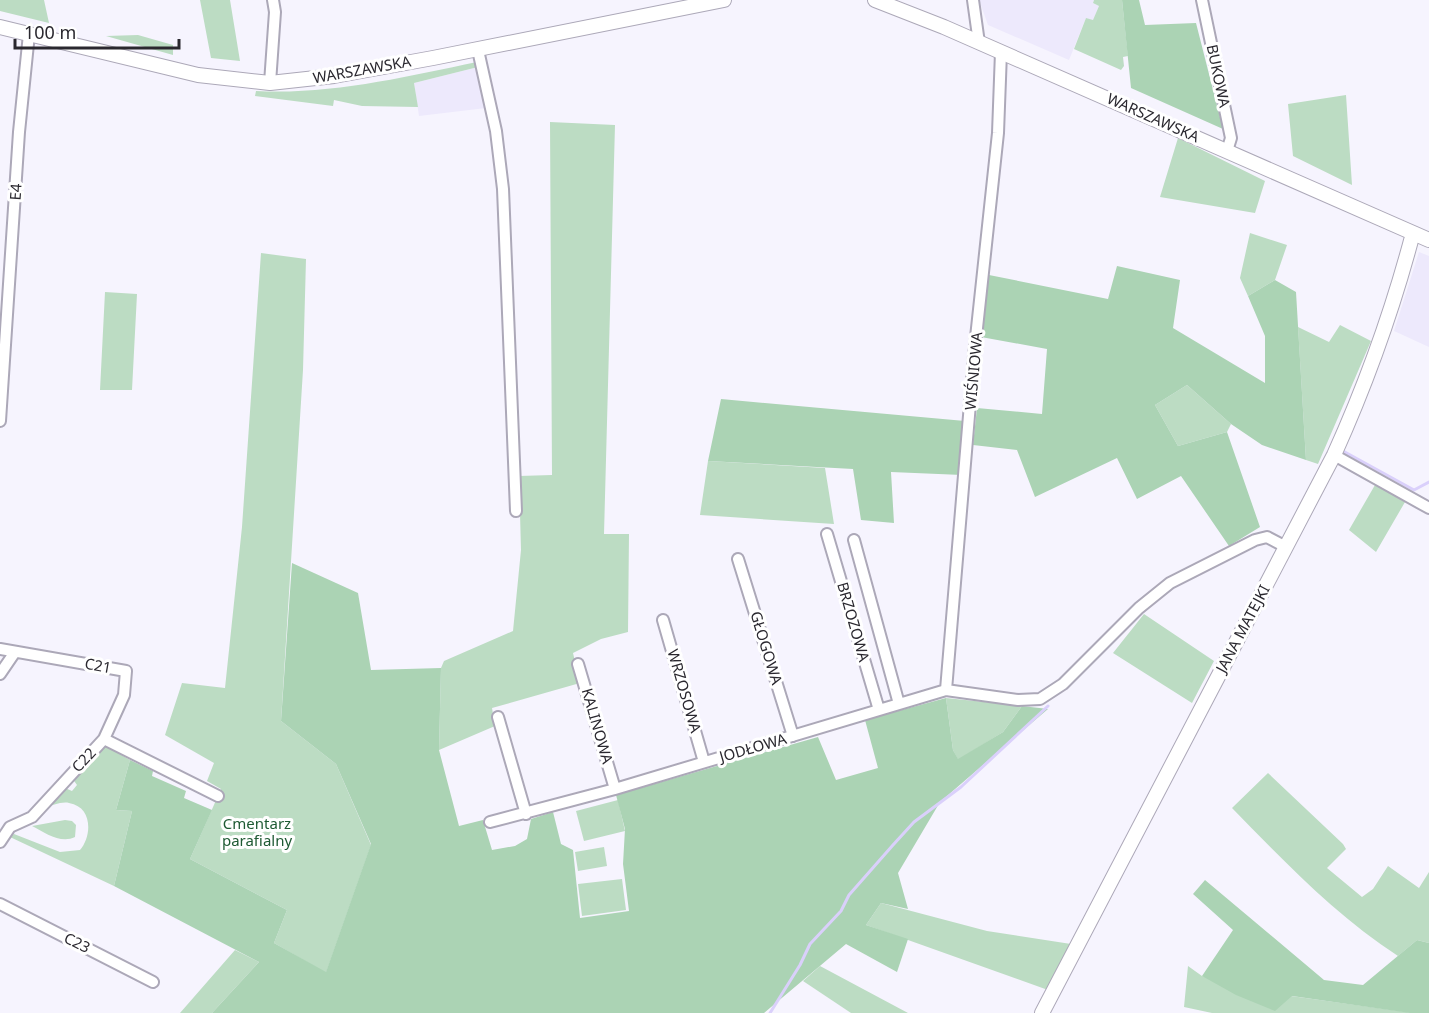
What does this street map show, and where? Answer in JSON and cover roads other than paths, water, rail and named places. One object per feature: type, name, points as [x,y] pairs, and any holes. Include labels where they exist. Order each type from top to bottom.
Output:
[{"type":"main road","name":"WARSZAWSKA","points":[[0,27],[198,75],[270,83],[334,76],[478,50],[724,0]]},
{"type":"main road","name":"WARSZAWSKA","points":[[875,0],[1001,52],[1429,240]]},
{"type":"main road","name":"JANA MATEJKI","points":[[1042,1013],[1334,455],[1364,390],[1379,348],[1413,233]]},
{"type":"street","points":[[270,83],[275,12],[273,0]]},
{"type":"street","points":[[973,0],[979,43]]},
{"type":"street","name":"BUKOWA","points":[[1202,0],[1231,138],[1227,151]]},
{"type":"street","name":"E4","points":[[0,421],[19,132],[29,34]]},
{"type":"street","points":[[478,50],[496,131],[503,189],[516,512]]},
{"type":"street","name":"WIŚNIOWA","points":[[946,690],[974,356],[998,133],[1001,52]]},
{"type":"street","points":[[1334,455],[1429,508]]},
{"type":"street","name":"BRZOZOWA","points":[[827,534],[879,710]]},
{"type":"street","name":"JODŁOWA","points":[[490,822],[615,789],[946,690],[1018,700],[1040,699],[1063,684],[1139,608],[1170,583],[1255,540],[1267,537],[1286,547]]},
{"type":"street","name":"BRZOZOWA","points":[[854,540],[899,704]]},
{"type":"street","name":"GŁOGOWA","points":[[738,559],[793,736]]},
{"type":"street","name":"WRZOSOWA","points":[[663,620],[704,762]]},
{"type":"street","name":"C21","points":[[0,649],[126,671],[124,695],[104,739]]},
{"type":"street","points":[[0,674],[15,652]]},
{"type":"street","name":"KALINOWA","points":[[578,664],[615,789]]},
{"type":"street","points":[[498,717],[526,814]]},
{"type":"street","name":"C22","points":[[0,842],[5,826],[32,817],[104,739],[218,796]]},
{"type":"street","name":"C23","points":[[0,904],[153,982]]},
{"type":"waterway","points":[[1343,451],[1414,490],[1429,482]]},
{"type":"waterway","points":[[770,1013],[800,965],[810,944],[841,911],[849,895],[893,845],[914,822],[961,787],[1048,706]]},
{"type":"park label","name":"Cmentarz parafialny","points":[[257,832]]}]
